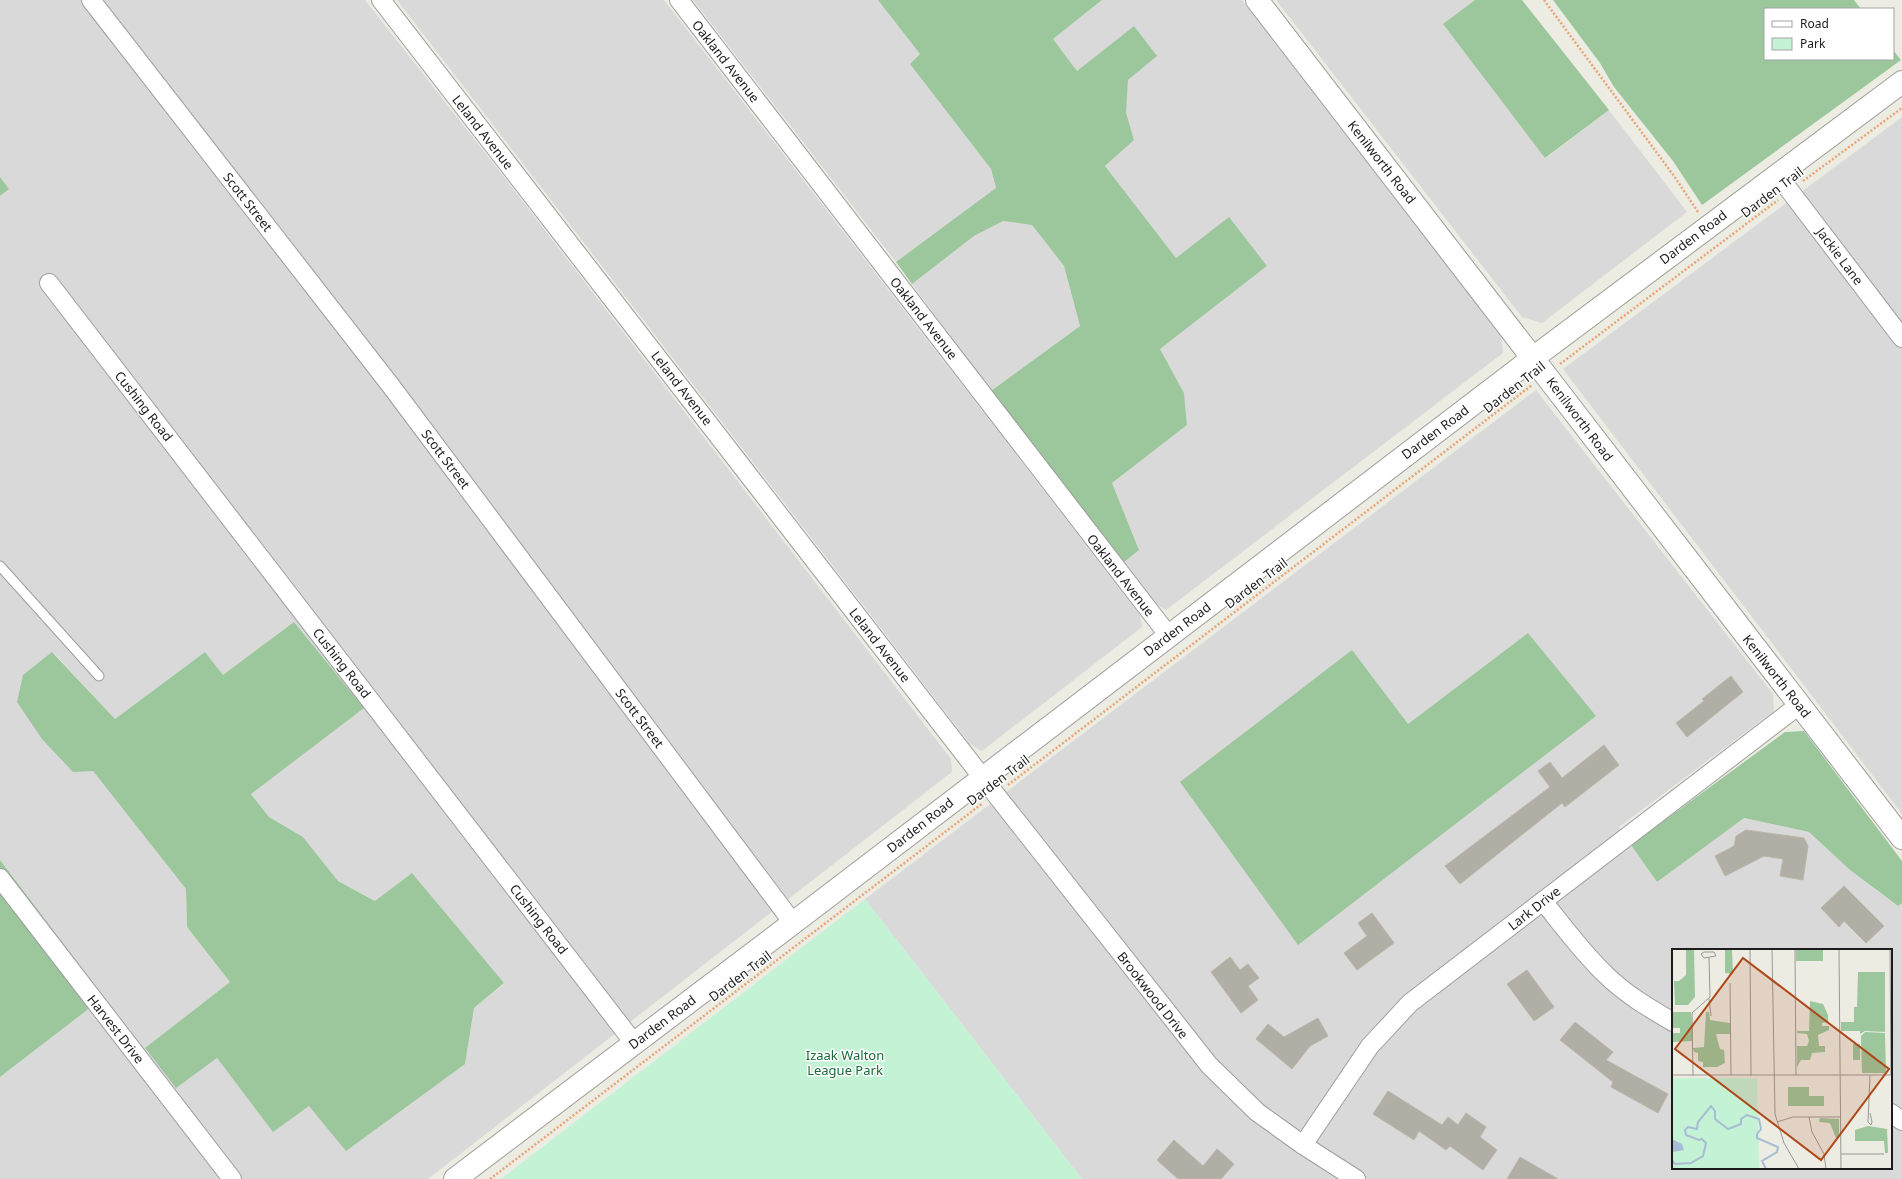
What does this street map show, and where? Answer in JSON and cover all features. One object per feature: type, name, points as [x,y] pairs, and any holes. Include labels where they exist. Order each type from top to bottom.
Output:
[{"type":"street","name":"Scott Street","points":[[91,0],[391,386],[794,923]]},
{"type":"street","name":"Leland Avenue","points":[[381,0],[982,777]]},
{"type":"street","name":"Oakland Avenue","points":[[679,0],[1168,636]]},
{"type":"street","name":"Kenilworth Road","points":[[1257,0],[1902,838]]},
{"type":"street","name":"Darden Road","points":[[455,1179],[634,1042],[794,923],[982,777],[1533,358],[1784,182],[1902,82]]},
{"type":"street","name":"Jackie Lane","points":[[1784,182],[1902,338]]},
{"type":"street","name":"Cushing Road","points":[[50,283],[634,1042]]},
{"type":"street","name":"Lark Drive","points":[[1303,1145],[1370,1046],[1410,1003],[1799,705]]},
{"type":"street","name":"Brookwood Drive","points":[[982,777],[1209,1065],[1232,1090],[1257,1112],[1303,1145],[1356,1179]]},
{"type":"street","name":"Harvest Drive","points":[[0,878],[232,1179]]},
{"type":"street","points":[[1543,901],[1584,953],[1605,975],[1627,993],[1672,1021]]},
{"type":"street","points":[[1892,1114],[1902,1121]]},
{"type":"lane","points":[[0,566],[99,676]]},
{"type":"path","points":[[1544,0],[1674,176],[1700,214]]},
{"type":"path","name":"Darden Trail","points":[[490,1179],[1546,375],[1784,182],[1902,108]]},
{"type":"shaded area","points":[[0,0],[365,0],[504,177],[951,759],[952,772],[428,1179],[0,1179],[0,1077],[104,997],[0,860],[0,196],[9,189],[0,177]],"holes":[[[294,622],[364,708],[251,793],[269,817],[303,837],[338,881],[376,901],[412,873],[504,984],[474,1008],[465,1064],[309,1106],[273,1131],[217,1058],[176,1087],[145,1048],[230,982],[187,927],[186,889],[93,771],[53,652],[115,719],[205,652],[223,675]]]},
{"type":"shaded area","points":[[397,0],[664,0],[1140,615],[1142,627],[982,751],[970,744]]},
{"type":"shaded area","points":[[693,0],[878,0],[920,54],[910,64],[991,169],[996,189],[896,262]]},
{"type":"shaded area","points":[[1102,0],[1242,0],[1501,335],[1503,353],[1166,610],[1156,604],[1123,563],[1139,550],[1112,483],[1187,425],[1184,393],[1160,349],[1267,266],[1176,258],[1105,166],[1134,140],[1125,113],[1128,80],[1156,56],[1134,26],[1077,71],[1053,39]]},
{"type":"shaded area","points":[[1276,0],[1475,0],[1443,24],[1546,158],[1609,110],[1687,212],[1542,323],[1522,317]]},
{"type":"shaded area","points":[[1902,117],[1902,814],[1563,369]]},
{"type":"shaded area","points":[[1003,221],[1032,225],[1064,266],[1080,326],[991,391],[912,284],[974,236]]},
{"type":"shaded area","points":[[1536,390],[1773,694],[1774,711],[1619,827],[1657,882],[1743,818],[1809,832],[1850,870],[1897,906],[1902,903],[1902,1179],[1082,1179],[865,899]],"holes":[[[1528,633],[1298,944],[1408,724]]]},
{"type":"green space","points":[[878,0],[1102,0],[1053,39],[1077,71],[1134,26],[1157,56],[1128,80],[1126,113],[1134,140],[1105,166],[1176,258],[1229,217],[1267,266],[1160,349],[1184,393],[1187,425],[1112,483],[1139,550],[1123,563],[991,391],[1080,326],[1064,266],[1032,225],[1003,221],[974,236],[912,284],[896,262],[996,188],[991,169],[910,64],[920,54]]},
{"type":"green space","points":[[1475,0],[1522,0],[1609,110],[1545,158],[1443,24]]},
{"type":"green space","points":[[1553,0],[1854,0],[1860,8],[1764,8],[1764,60],[1894,60],[1894,51],[1901,60],[1702,205],[1673,161],[1614,87],[1600,63]]},
{"type":"green space","points":[[0,177],[9,189],[0,196]]},
{"type":"green space","points":[[294,622],[364,708],[251,794],[269,817],[303,837],[338,881],[375,901],[412,873],[504,983],[474,1008],[465,1064],[346,1151],[309,1106],[273,1132],[217,1058],[176,1088],[145,1048],[230,982],[187,927],[186,889],[93,771],[73,772],[42,739],[17,702],[23,675],[52,652],[115,719],[205,652],[223,675]]},
{"type":"green space","points":[[1528,633],[1596,716],[1298,945],[1180,782],[1352,650],[1408,724]]},
{"type":"green space","points":[[1804,731],[1902,861],[1902,903],[1898,906],[1850,870],[1809,832],[1744,818],[1657,882],[1631,845],[1785,732]]},
{"type":"green space","points":[[0,860],[104,997],[0,1077]]},
{"type":"green space","name":"Izaak Walton League Park","points":[[865,899],[1082,1179],[501,1179]]},
{"type":"building","points":[[1731,676],[1743,692],[1687,737],[1676,723],[1704,701],[1702,699]]},
{"type":"building","points":[[1604,745],[1619,765],[1565,807],[1562,803],[1460,884],[1445,866],[1550,787],[1538,771],[1550,762],[1562,778]]},
{"type":"building","points":[[1746,830],[1804,838],[1808,846],[1803,880],[1780,876],[1783,859],[1764,856],[1725,876],[1715,856],[1734,846],[1736,836]]},
{"type":"building","points":[[1844,886],[1884,926],[1866,943],[1844,921],[1839,927],[1821,908]]},
{"type":"building","points":[[1372,913],[1394,943],[1357,970],[1344,953],[1367,936],[1358,923]]},
{"type":"building","points":[[1230,957],[1240,970],[1248,964],[1259,978],[1248,986],[1258,1000],[1241,1013],[1211,972]]},
{"type":"building","points":[[1527,970],[1554,1007],[1534,1021],[1507,984]]},
{"type":"building","points":[[1318,1018],[1328,1036],[1310,1046],[1292,1069],[1256,1039],[1268,1024],[1284,1037]]},
{"type":"building","points":[[1575,1022],[1613,1052],[1606,1060],[1668,1094],[1658,1113],[1611,1087],[1613,1082],[1560,1040]]},
{"type":"building","points":[[1388,1091],[1442,1125],[1448,1117],[1458,1125],[1466,1113],[1486,1127],[1480,1137],[1497,1150],[1483,1170],[1450,1146],[1446,1150],[1419,1131],[1414,1140],[1373,1114]]},
{"type":"building","points":[[1174,1140],[1203,1166],[1217,1149],[1234,1164],[1221,1179],[1178,1179],[1157,1160]]},
{"type":"building","points":[[1520,1157],[1558,1179],[1507,1179]]}]
